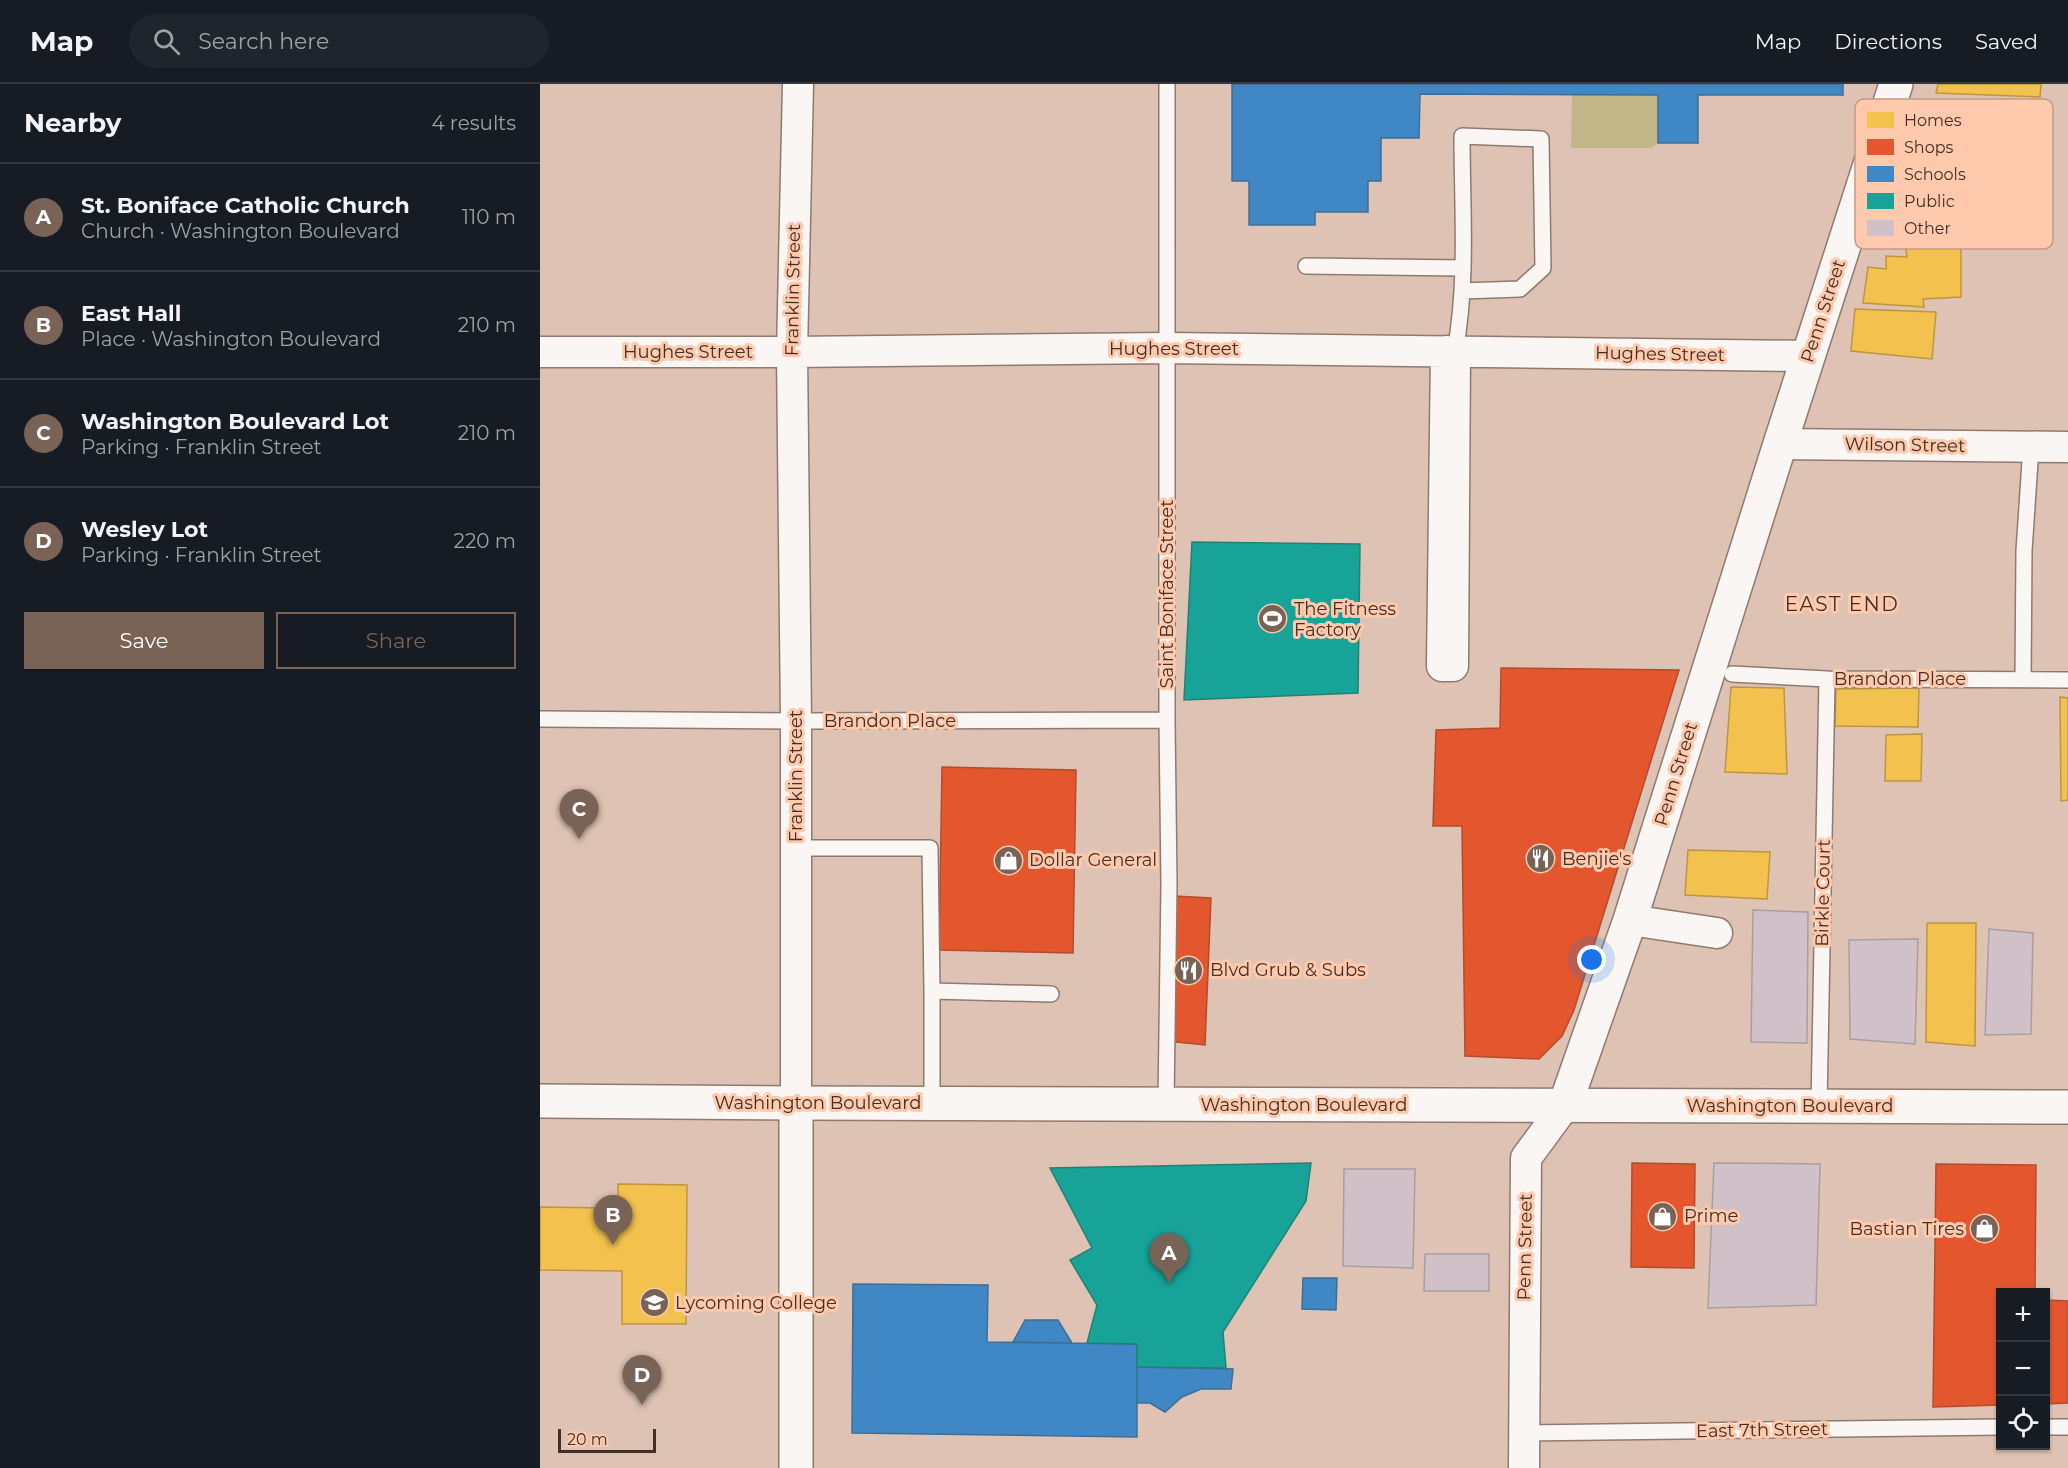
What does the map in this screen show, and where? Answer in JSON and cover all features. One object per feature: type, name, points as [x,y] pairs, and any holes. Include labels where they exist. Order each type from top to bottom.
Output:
[{"type":"main road","name":"Penn Street","points":[[1891,99],[1896,84]]},
{"type":"main road","name":"Penn Street","points":[[1565,1106],[1630,920],[1855,211]]},
{"type":"main road","name":"Washington Boulevard","points":[[540,1101],[2068,1107]]},
{"type":"main road","name":"Franklin Street","points":[[796,1103],[796,1468]]},
{"type":"street","name":"Franklin Street","points":[[796,1103],[796,721],[792,352],[798,84]]},
{"type":"street","name":"Hughes Street","points":[[540,352],[1167,348],[1808,356]]},
{"type":"street","points":[[1451,351],[1453,666],[1442,666],[1451,351]]},
{"type":"street","name":"Wilson Street","points":[[1780,444],[2068,447]]},
{"type":"street","points":[[1630,920],[1717,933]]},
{"type":"street","name":"Penn Street","points":[[1524,1468],[1526,1158],[1565,1106]]},
{"type":"lane","name":"Saint Boniface Street","points":[[1166,1104],[1169,883],[1167,84]]},
{"type":"lane","points":[[1451,351],[1461,316],[1462,136],[1541,139],[1543,268],[1520,289],[1462,291]]},
{"type":"lane","points":[[1306,266],[1462,268]]},
{"type":"lane","points":[[2023,679],[2024,551],[2031,447]]},
{"type":"lane","name":"Brandon Place","points":[[1732,674],[1827,679],[2068,680]]},
{"type":"lane","name":"Birkle Court","points":[[1819,1106],[1827,679]]},
{"type":"lane","name":"Brandon Place","points":[[540,719],[1167,720]]},
{"type":"lane","points":[[796,848],[930,848],[932,1104]]},
{"type":"lane","points":[[932,991],[1051,994]]},
{"type":"lane","name":"East 7th Street","points":[[1524,1433],[1996,1427]]},
{"type":"lane","points":[[2050,1427],[2068,1427]]},
{"type":"shaded area","points":[[1572,95],[1658,95],[1658,143],[1651,148],[1571,148]]},
{"type":"building: Homes","points":[[1938,84],[2041,84],[2040,97],[1936,93]]},
{"type":"building: Homes","points":[[1906,249],[1961,249],[1961,297],[1923,299],[1924,307],[1863,303],[1868,267],[1886,269],[1886,256],[1907,257]]},
{"type":"building: Homes","points":[[1855,309],[1936,312],[1932,359],[1851,351]]},
{"type":"building: Homes","points":[[1731,687],[1784,688],[1787,774],[1725,772]]},
{"type":"building: Homes","points":[[1919,688],[1918,727],[1835,726],[1836,689]]},
{"type":"building: Homes","points":[[2060,697],[2068,698],[2068,800],[2061,801]]},
{"type":"building: Homes","points":[[1922,734],[1921,781],[1885,781],[1886,735]]},
{"type":"building: Homes","points":[[1688,850],[1770,852],[1767,899],[1685,895]]},
{"type":"building: Homes","points":[[1927,923],[1976,923],[1975,1046],[1926,1042]]},
{"type":"building: Homes","points":[[618,1184],[687,1185],[686,1324],[622,1324],[622,1271],[540,1270],[540,1207],[607,1208],[607,1219],[618,1219]]},
{"type":"building: Shops","name":"Benjie's","points":[[1501,668],[1679,670],[1574,1010],[1562,1036],[1539,1059],[1465,1056],[1462,826],[1433,826],[1436,730],[1500,728]]},
{"type":"building: Shops","name":"Dollar General","points":[[942,767],[1076,770],[1073,953],[939,950]]},
{"type":"building: Shops","name":"Blvd Grub & Subs","points":[[1174,896],[1211,898],[1205,1045],[1167,1041]]},
{"type":"building: Shops","name":"Prime","points":[[1632,1163],[1695,1164],[1694,1268],[1631,1267]]},
{"type":"building: Shops","name":"Bastian Tires","points":[[1936,1164],[2036,1165],[2035,1288],[1996,1288],[1996,1405],[1933,1407]]},
{"type":"building: Shops","points":[[2050,1300],[2068,1301],[2068,1403],[2050,1404]]},
{"type":"building: Schools","points":[[1232,84],[1843,84],[1843,95],[1698,95],[1698,143],[1658,143],[1658,95],[1420,94],[1419,138],[1381,138],[1381,181],[1368,181],[1368,212],[1315,212],[1315,225],[1249,225],[1249,181],[1232,181]]},
{"type":"building: Schools","points":[[1303,1278],[1337,1278],[1336,1310],[1302,1309]]},
{"type":"building: Schools","points":[[853,1284],[988,1285],[987,1342],[1137,1344],[1137,1437],[852,1433]]},
{"type":"building: Schools","points":[[1025,1320],[1058,1320],[1072,1343],[1013,1342]]},
{"type":"building: Schools","points":[[1137,1367],[1233,1369],[1231,1389],[1201,1389],[1182,1397],[1165,1412],[1150,1403],[1137,1403]]},
{"type":"building: Public","name":"The Fitness Factory","points":[[1192,542],[1360,544],[1358,693],[1184,700]]},
{"type":"building: Public","points":[[1311,1163],[1306,1201],[1223,1332],[1226,1368],[1137,1367],[1137,1344],[1087,1343],[1097,1305],[1070,1260],[1092,1248],[1050,1168]]},
{"type":"building: Other","points":[[1753,910],[1808,912],[1807,1043],[1751,1042]]},
{"type":"building: Other","points":[[1989,929],[2033,933],[2031,1034],[1985,1035]]},
{"type":"building: Other","points":[[1918,939],[1915,1044],[1850,1039],[1849,940]]},
{"type":"building: Other","points":[[1714,1163],[1820,1164],[1816,1305],[1708,1308]]},
{"type":"building: Other","points":[[1344,1169],[1415,1169],[1413,1268],[1343,1266]]},
{"type":"building: Other","points":[[1425,1254],[1489,1254],[1489,1291],[1424,1291]]},
{"type":"place","name":"The Fitness Factory","points":[[1273,619]]},
{"type":"place","name":"Washington Boulevard Lot","points":[[579,839]]},
{"type":"place","name":"Benjie's","points":[[1541,859]]},
{"type":"place","name":"Dollar General","points":[[1008,860]]},
{"type":"place","name":"Blvd Grub & Subs","points":[[1189,970]]},
{"type":"place","name":"Prime","points":[[1663,1216]]},
{"type":"place","name":"Bastian Tires","points":[[1985,1229]]},
{"type":"place","name":"East Hall","points":[[613,1245]]},
{"type":"place","name":"St. Boniface Catholic Church","points":[[1169,1283]]},
{"type":"place","name":"Lycoming College","points":[[654,1303]]},
{"type":"place","name":"Wesley Lot","points":[[642,1405]]},
{"type":"district","name":"EAST END","points":[[1842,604]]}]
